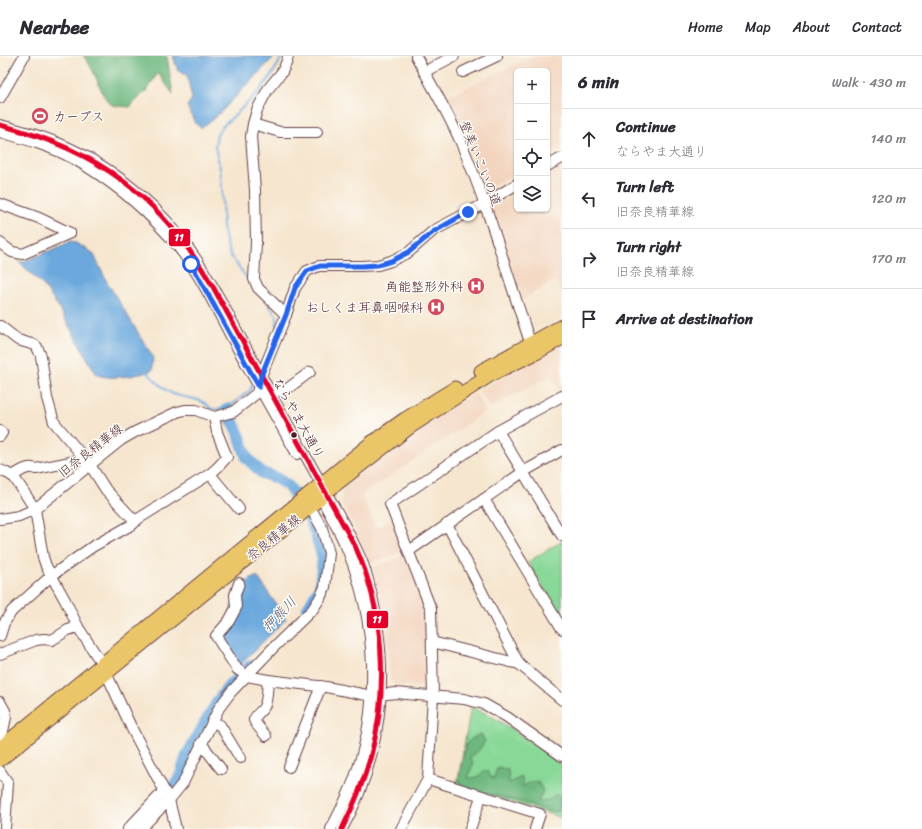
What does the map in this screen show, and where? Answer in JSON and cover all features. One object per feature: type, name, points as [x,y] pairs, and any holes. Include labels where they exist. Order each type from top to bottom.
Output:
[{"type":"main road","name":"奈良精華線","points":[[533,348],[562,326]]},
{"type":"main road","name":"奈良精華線","points":[[2,746],[104,668],[303,507],[372,443],[405,419],[490,366],[562,338]]},
{"type":"main road","name":"奈良精華線","points":[[0,760],[104,668]]},
{"type":"street","points":[[286,315],[258,288],[254,279],[256,228],[251,136],[257,110],[268,89],[282,72],[288,56]]},
{"type":"street","name":"登美いこいの道","points":[[416,56],[462,144],[533,348]]},
{"type":"street","points":[[463,72],[496,56]]},
{"type":"street","points":[[0,98],[22,57]]},
{"type":"street","points":[[424,72],[451,57]]},
{"type":"street","points":[[253,124],[280,132],[317,132]]},
{"type":"street","name":"ならやま大通り","points":[[0,125],[35,134],[93,160],[125,182],[158,212],[177,233],[196,258],[218,293],[321,490]]},
{"type":"street","name":"ならやま大通り","points":[[0,132],[38,143],[73,158],[108,181],[134,201],[169,235],[191,264],[259,387],[321,490],[350,534],[368,582],[379,638],[382,674],[356,773],[331,829]]},
{"type":"street","points":[[550,164],[562,158]]},
{"type":"street","points":[[0,636],[4,623],[12,612],[51,576],[92,547],[133,524],[135,521],[210,474],[227,457],[217,432],[214,417],[233,412],[257,393],[261,376],[286,315],[295,288],[307,271],[320,266],[378,265],[391,261],[409,252],[433,232],[514,186]]},
{"type":"street","points":[[0,204],[34,216],[70,233],[23,254],[12,252],[0,243]]},
{"type":"street","points":[[0,326],[18,340],[37,347],[41,356],[47,398],[54,422],[88,462],[106,490],[135,521]]},
{"type":"street","points":[[271,393],[287,389],[310,372]]},
{"type":"street","points":[[400,829],[428,779],[433,696],[431,609],[390,504],[498,431],[562,396]]},
{"type":"street","name":"旧奈良精華線","points":[[0,519],[19,516],[35,509],[88,462],[135,432],[177,412],[185,410],[196,410],[214,417]]},
{"type":"street","points":[[0,431],[2,433],[0,436]]},
{"type":"street","points":[[498,431],[562,536]]},
{"type":"street","points":[[409,551],[523,472],[562,450]]},
{"type":"street","points":[[12,476],[30,467],[36,469],[88,462]]},
{"type":"street","points":[[0,470],[12,476],[35,509],[43,557],[51,576],[66,600],[78,627],[104,668],[132,729],[166,796],[176,829]]},
{"type":"street","points":[[210,474],[239,509]]},
{"type":"street","points":[[484,499],[562,629]]},
{"type":"street","points":[[128,829],[183,783],[219,708],[231,692],[313,609],[320,598],[324,586],[329,552],[322,528],[303,507]]},
{"type":"street","points":[[447,524],[519,664],[562,700]]},
{"type":"street","points":[[239,583],[235,595],[236,608],[229,621],[216,636],[237,669],[247,676],[377,695],[394,693],[464,699],[484,704],[507,717],[561,753]]},
{"type":"street","points":[[0,654],[36,640],[52,640],[68,630],[78,627]]},
{"type":"street","points":[[432,642],[519,664]]},
{"type":"street","points":[[266,736],[254,720],[255,716],[264,707],[266,702],[268,680]]},
{"type":"street","points":[[288,766],[321,686]]},
{"type":"street","name":"ならやま大通り","points":[[342,829],[369,767],[380,714],[377,695]]},
{"type":"street","points":[[0,702],[5,711],[6,717],[2,736],[2,746]]},
{"type":"street","points":[[212,722],[220,725],[240,758]]},
{"type":"street","points":[[201,743],[221,769]]},
{"type":"street","points":[[0,771],[8,783],[5,829]]},
{"type":"street","points":[[428,779],[540,814],[535,829]]},
{"type":"street","points":[[140,829],[166,796]]},
{"type":"street","points":[[470,829],[481,796]]},
{"type":"shaded area","points":[[532,56],[562,56],[562,150],[550,156],[550,68],[514,68],[514,174],[487,188],[447,97]]},
{"type":"shaded area","points":[[562,165],[562,291],[555,280],[522,300],[504,242],[489,208],[496,206],[514,193],[514,212],[550,212],[550,171]]},
{"type":"shaded area","points":[[562,345],[562,392],[560,393],[550,375],[490,408],[479,390]]},
{"type":"shaded area","points":[[475,393],[486,411],[362,495],[375,527],[392,520],[404,551],[370,563],[357,531],[341,502],[344,486],[402,441]]},
{"type":"shaded area","points":[[405,555],[426,610],[429,685],[425,688],[396,685],[390,681],[386,624],[379,591],[372,568]]},
{"type":"green space","points":[[83,56],[167,56],[173,94],[158,73],[146,91],[130,107],[113,105],[108,101]]},
{"type":"green space","points":[[562,541],[562,616],[561,617],[528,562]]},
{"type":"green space","points":[[471,707],[495,718],[562,765],[562,818],[457,785]]},
{"type":"green space","points":[[481,734],[485,741],[479,750],[470,758],[473,763],[468,778],[477,777],[486,770],[493,779],[498,767],[508,770],[509,783],[522,777],[523,787],[529,782],[538,782],[543,791],[538,801],[549,800],[556,794],[562,799],[559,811],[551,812],[525,803],[462,787],[458,779],[466,744],[474,737]]},
{"type":"water","points":[[173,56],[273,56],[273,58],[219,114],[201,128],[195,123],[187,106],[192,99],[187,75],[178,71]]},
{"type":"water","points":[[70,242],[76,243],[93,253],[107,282],[153,357],[152,370],[125,377],[97,375],[57,305],[43,285],[18,261],[23,262]]},
{"type":"water","points":[[257,576],[286,619],[239,666],[220,637],[241,585]]},
{"type":"waterway","points":[[250,282],[232,258],[228,250],[223,227],[220,168],[215,147],[217,134],[221,128],[247,104],[263,86],[277,67],[282,56]]},
{"type":"waterway","points":[[268,304],[277,316],[277,326]]},
{"type":"waterway","points":[[147,372],[168,391],[202,402],[211,409],[227,409],[250,390],[253,384]]},
{"type":"waterway","name":"押熊川","points":[[227,409],[240,437],[247,458],[262,473],[276,478],[288,486],[307,512],[316,534],[323,558],[320,587],[307,610]]},
{"type":"waterway","name":"押熊川","points":[[160,803],[180,777],[187,755],[219,699],[231,684],[250,666]]},
{"type":"transit line","name":"11","points":[[0,125],[35,135],[68,148],[97,163],[124,181],[148,202],[171,226],[192,254],[212,285],[355,546],[365,570],[378,622],[381,649],[380,703],[377,729],[371,755],[351,811],[342,829]]},
{"type":"place","name":"カーブス","points":[[40,116]]},
{"type":"place","name":"角能整形外科","points":[[476,286]]},
{"type":"place","name":"おしくま耳鼻咽喉科","points":[[436,307]]},
{"type":"route","points":[[191,264],[259,387],[261,376],[286,315],[295,288],[307,271],[320,266],[378,265],[391,261],[409,252],[433,232],[468,212]]}]
